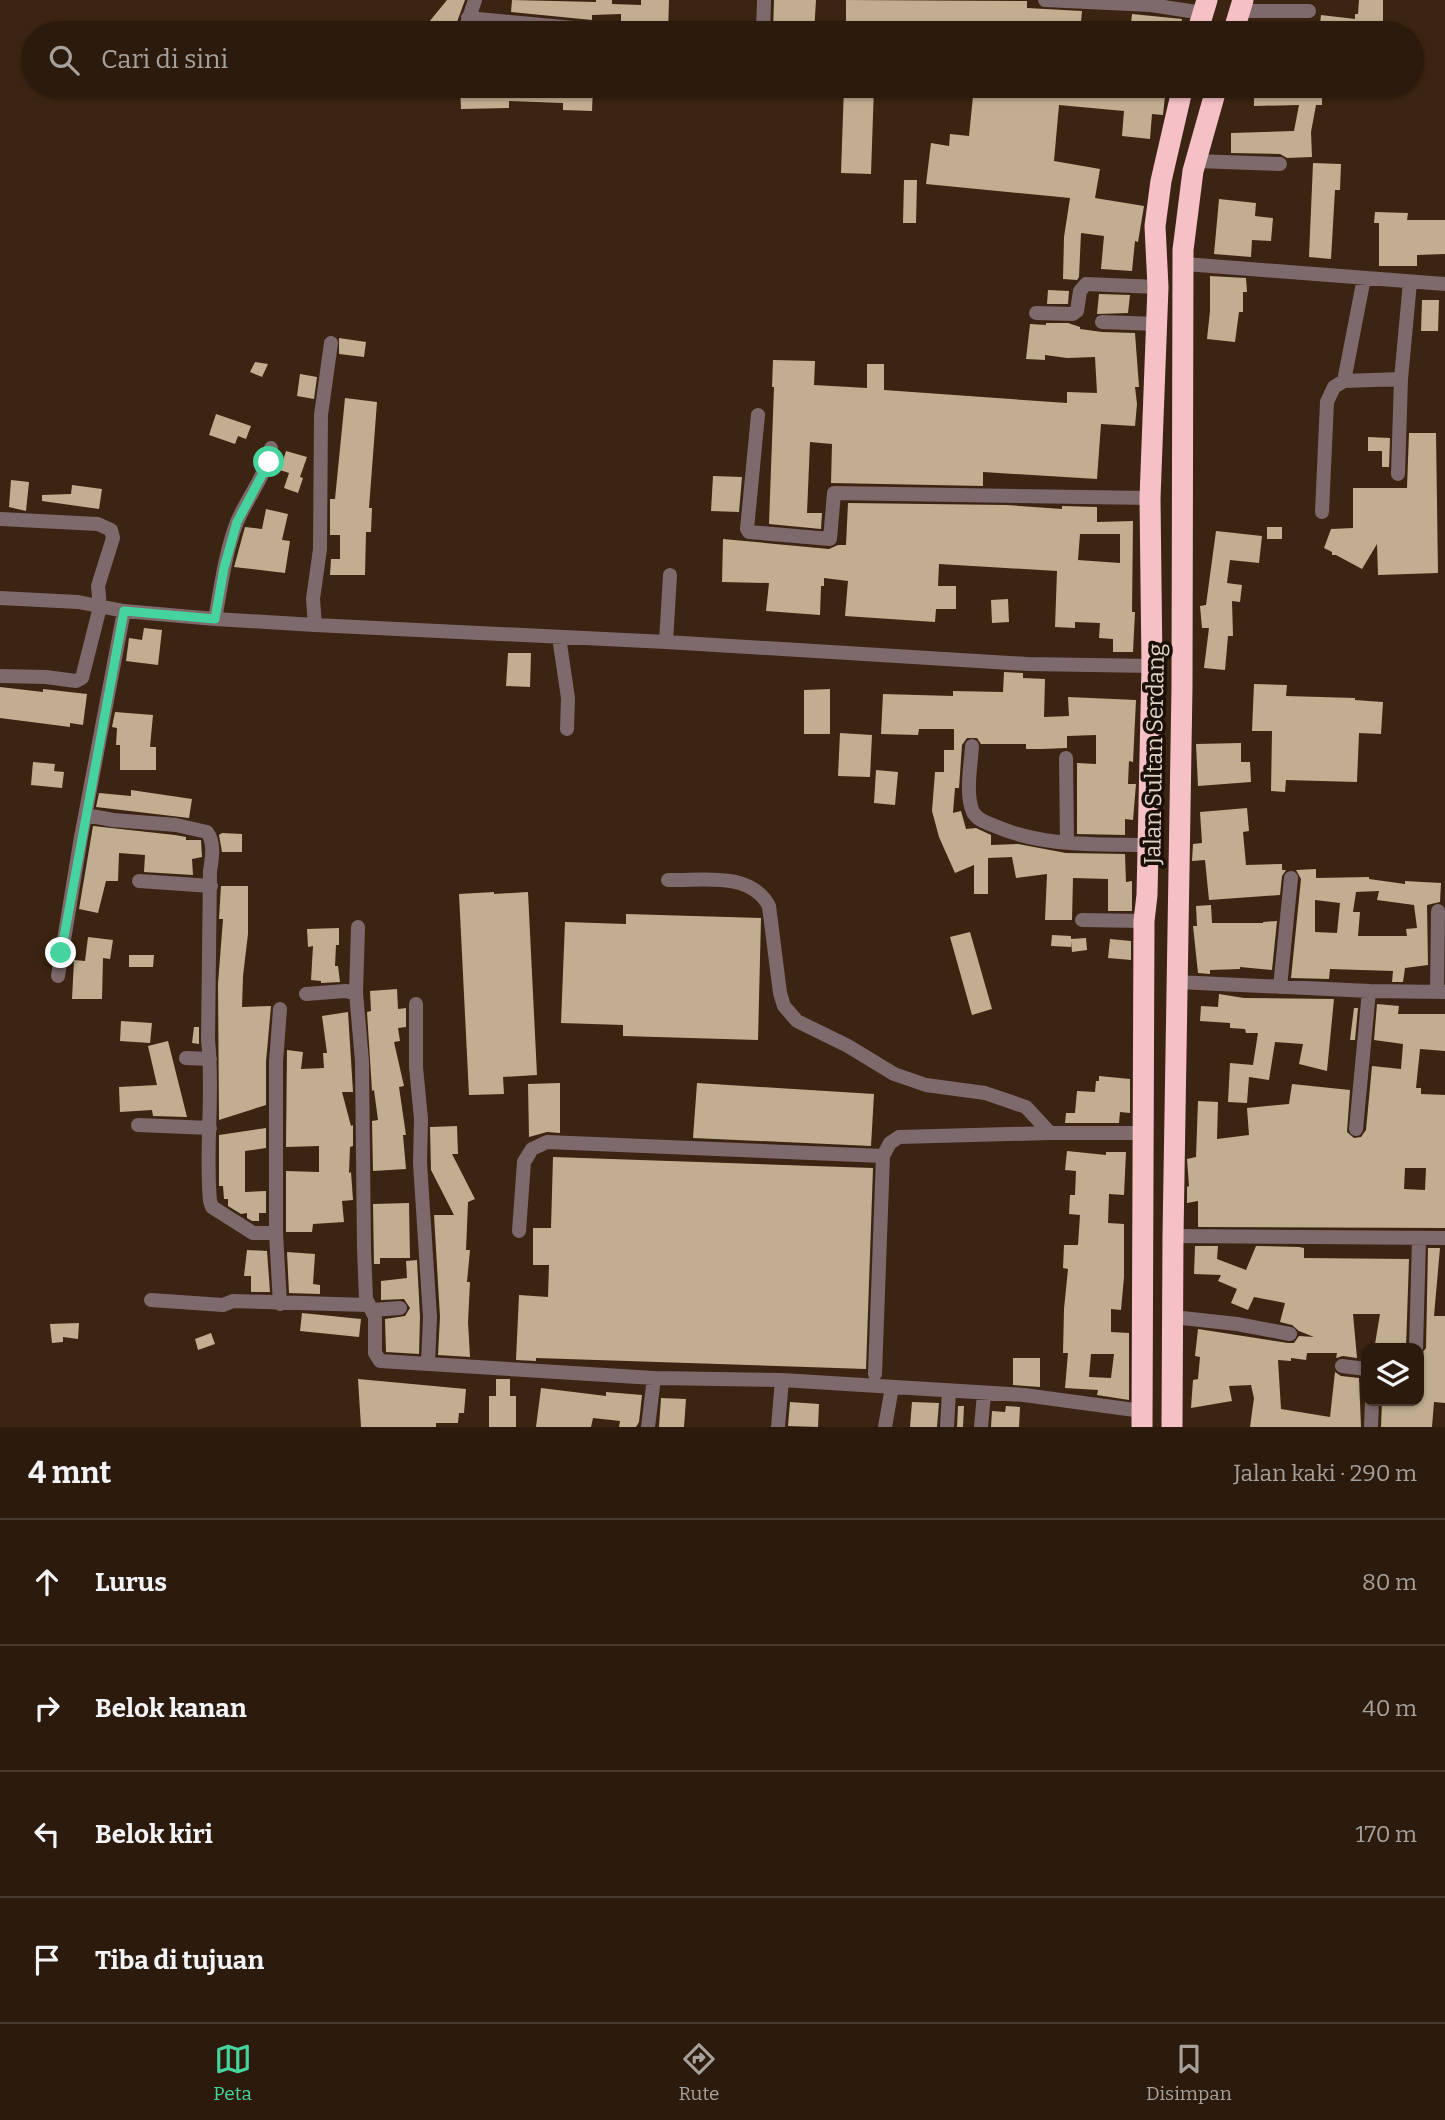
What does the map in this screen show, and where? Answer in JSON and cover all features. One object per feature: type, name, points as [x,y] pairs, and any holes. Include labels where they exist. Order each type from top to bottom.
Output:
[{"type":"highway","name":"Jalan Sultan Serdang","points":[[1142,1419],[1144,921],[1147,895],[1152,666],[1150,498],[1158,287],[1155,226],[1157,202],[1180,98]]},
{"type":"highway","name":"Jalan Sultan Serdang","points":[[1172,1427],[1185,221],[1196,161],[1214,98]]},
{"type":"highway","points":[[1144,1133],[1175,1134]]},
{"type":"street","points":[[467,21],[475,0]]},
{"type":"street","points":[[763,21],[764,0]]},
{"type":"street","points":[[1045,0],[1151,5],[1202,16]]},
{"type":"street","points":[[1242,6],[1309,11]]},
{"type":"street","points":[[468,18],[500,21]]},
{"type":"street","points":[[1196,161],[1280,164]]},
{"type":"street","points":[[1185,264],[1445,284]]},
{"type":"street","points":[[1344,380],[1364,278]]},
{"type":"street","points":[[1398,474],[1401,379],[1410,282]]},
{"type":"street","points":[[1036,313],[1073,314],[1077,311],[1080,291],[1086,284],[1158,287]]},
{"type":"street","points":[[1102,322],[1157,324]]},
{"type":"street","points":[[316,625],[313,599],[320,549],[321,415],[331,343]]},
{"type":"street","points":[[1322,512],[1327,402],[1334,387],[1344,380],[1401,379]]},
{"type":"street","points":[[758,415],[747,529],[749,532],[830,539],[834,494],[1150,498]]},
{"type":"street","points":[[215,619],[232,538],[243,510],[266,470],[271,448]]},
{"type":"street","points":[[0,519],[98,524],[111,530],[113,538],[98,586],[100,607],[82,678],[79,681],[0,676]]},
{"type":"street","points":[[666,642],[670,575]]},
{"type":"street","points":[[0,598],[78,603],[124,611],[215,619],[316,625],[666,642],[1028,664],[1152,666]]},
{"type":"street","points":[[58,976],[124,611]]},
{"type":"street","points":[[559,637],[568,698],[567,729]]},
{"type":"street","points":[[972,746],[971,794],[975,814],[981,821],[1018,837],[1067,843],[1146,845]]},
{"type":"street","points":[[1066,758],[1067,843]]},
{"type":"street","points":[[86,815],[176,825],[208,833],[213,850],[208,1040],[209,1198],[212,1207],[253,1233],[276,1233]]},
{"type":"street","points":[[1280,987],[1291,878]]},
{"type":"street","points":[[668,880],[731,880],[746,884],[764,897],[769,906],[780,993],[790,1014],[797,1021],[848,1046],[894,1074],[926,1085],[985,1093],[1026,1107],[1050,1133]]},
{"type":"street","points":[[139,881],[211,886]]},
{"type":"street","points":[[1177,982],[1441,992],[1438,911]]},
{"type":"street","points":[[1082,920],[1144,921]]},
{"type":"street","points":[[358,927],[356,993],[362,1060],[362,1187],[370,1307],[375,1321],[377,1359],[383,1362],[654,1378],[782,1380],[1074,1400],[1142,1419]]},
{"type":"street","points":[[306,994],[345,991],[356,993]]},
{"type":"street","points":[[1356,1129],[1369,991]]},
{"type":"street","points":[[416,1004],[416,1067],[430,1317],[428,1364]]},
{"type":"street","points":[[279,1009],[276,1073],[276,1233],[280,1304]]},
{"type":"street","points":[[186,1058],[210,1059]]},
{"type":"street","points":[[138,1125],[210,1128]]},
{"type":"street","points":[[875,1374],[883,1156],[890,1143],[899,1137],[1144,1133]]},
{"type":"street","points":[[519,1231],[524,1162],[532,1149],[547,1142],[883,1156]]},
{"type":"street","points":[[1173,1236],[1445,1238]]},
{"type":"street","points":[[1416,1343],[1419,1239]]},
{"type":"street","points":[[151,1300],[223,1305],[233,1301],[400,1308]]},
{"type":"street","points":[[1172,1317],[1237,1324],[1290,1334]]},
{"type":"street","points":[[1342,1366],[1361,1368]]},
{"type":"street","points":[[648,1427],[654,1378]]},
{"type":"street","points":[[778,1427],[782,1380]]},
{"type":"street","points":[[884,1427],[892,1387]]},
{"type":"street","points":[[947,1427],[949,1391]]},
{"type":"street","points":[[981,1427],[984,1394]]},
{"type":"street","points":[[1371,1427],[1372,1406]]},
{"type":"building","points":[[447,0],[465,0],[457,21],[430,21]]},
{"type":"building","points":[[512,0],[612,0],[612,4],[641,5],[641,0],[669,0],[668,21],[621,21],[621,14],[592,15],[592,20],[511,12]]},
{"type":"building","points":[[774,0],[816,0],[815,21],[773,21]]},
{"type":"building","points":[[846,0],[1027,1],[1027,8],[1082,11],[1081,21],[846,21]]},
{"type":"building","points":[[1359,0],[1383,0],[1383,21],[1320,21],[1321,15],[1355,19],[1355,14],[1358,14]]},
{"type":"building","points":[[1132,14],[1182,19],[1182,21],[1131,21]]},
{"type":"building","points":[[461,98],[593,98],[592,111],[563,110],[563,103],[509,101],[509,108],[461,109]]},
{"type":"building","points":[[844,98],[874,98],[871,174],[841,173]]},
{"type":"building","points":[[973,98],[1165,98],[1163,115],[1152,114],[1150,139],[1122,136],[1124,111],[1059,105],[1054,161],[1100,169],[1095,198],[1144,206],[1138,242],[1135,241],[1132,271],[1101,269],[1104,236],[1081,233],[1079,277],[1077,280],[1063,279],[1064,237],[1070,198],[926,184],[931,143],[949,146],[950,134],[969,136]]},
{"type":"building","points":[[1254,98],[1322,98],[1322,105],[1316,105],[1311,132],[1312,157],[1287,158],[1280,154],[1231,153],[1231,133],[1294,131],[1299,105],[1254,106]]},
{"type":"building","points":[[1313,163],[1341,164],[1340,190],[1335,190],[1331,259],[1309,257]]},
{"type":"building","points":[[904,180],[917,180],[916,223],[903,223]]},
{"type":"building","points":[[1219,199],[1256,203],[1255,216],[1273,218],[1271,241],[1252,240],[1251,257],[1214,254]]},
{"type":"building","points":[[1375,212],[1408,213],[1407,220],[1445,220],[1445,254],[1417,255],[1417,266],[1379,266],[1379,223],[1374,223]]},
{"type":"building","points":[[1210,276],[1246,278],[1247,292],[1243,292],[1243,312],[1239,312],[1235,342],[1207,339]]},
{"type":"building","points":[[1048,290],[1069,291],[1068,304],[1047,304]]},
{"type":"building","points":[[1099,294],[1130,295],[1128,313],[1097,314]]},
{"type":"building","points":[[1422,300],[1439,300],[1438,331],[1421,331]]},
{"type":"building","points":[[1068,323],[1080,329],[1102,332],[1135,333],[1139,387],[1135,387],[1135,426],[1101,424],[1097,479],[983,472],[983,486],[831,483],[832,444],[810,442],[807,513],[822,513],[821,529],[769,524],[773,360],[815,361],[814,385],[867,388],[867,364],[884,364],[884,390],[1067,403],[1067,392],[1097,393],[1095,357],[1067,358],[1045,355],[1045,360],[1026,359],[1030,324]]},
{"type":"building","points":[[339,338],[366,342],[364,357],[339,354]]},
{"type":"building","points":[[255,362],[268,364],[262,377],[250,372]]},
{"type":"building","points":[[300,374],[317,377],[314,399],[297,396]]},
{"type":"building","points":[[345,398],[377,402],[369,508],[372,508],[371,532],[366,532],[365,575],[330,575],[331,559],[340,559],[340,535],[330,535],[330,499],[335,499]]},
{"type":"building","points":[[216,414],[251,426],[246,439],[238,436],[235,444],[209,435]]},
{"type":"building","points":[[1409,433],[1436,433],[1438,573],[1378,575],[1377,544],[1362,569],[1332,555],[1332,552],[1324,548],[1331,529],[1353,528],[1353,488],[1407,488]]},
{"type":"building","points":[[1368,437],[1390,438],[1389,467],[1382,467],[1382,451],[1368,451]]},
{"type":"building","points":[[286,451],[307,457],[298,493],[284,488],[289,473],[280,470]]},
{"type":"building","points":[[713,476],[742,477],[739,512],[711,511]]},
{"type":"building","points":[[11,480],[29,482],[26,511],[9,507]]},
{"type":"building","points":[[72,485],[102,489],[99,509],[42,501],[42,495],[71,494]]},
{"type":"building","points":[[848,503],[1006,505],[1062,509],[1062,506],[1097,507],[1097,522],[1133,521],[1133,652],[1113,652],[1113,639],[1099,638],[1100,623],[1075,622],[1075,628],[1055,627],[1057,571],[939,564],[938,586],[956,586],[956,609],[936,609],[935,622],[845,616],[848,581],[824,578],[824,586],[821,586],[820,615],[766,611],[769,583],[722,582],[723,539],[829,549],[846,545]],"holes":[[[1080,534],[1120,534],[1120,563],[1078,560]]]},
{"type":"building","points":[[266,509],[288,514],[282,540],[290,541],[285,573],[234,567],[245,527],[262,529]]},
{"type":"building","points":[[1267,527],[1282,527],[1282,539],[1267,539]]},
{"type":"building","points":[[1216,531],[1262,536],[1259,563],[1230,560],[1227,583],[1242,585],[1240,602],[1232,601],[1233,636],[1228,636],[1225,670],[1204,668],[1209,628],[1202,628],[1200,606],[1206,605]]},
{"type":"building","points":[[1008,599],[1009,622],[992,623],[991,600]]},
{"type":"building","points":[[144,628],[162,630],[158,665],[126,661],[129,638],[142,640]]},
{"type":"building","points":[[508,653],[531,653],[530,687],[506,686]]},
{"type":"building","points":[[1004,672],[1023,673],[1023,678],[1045,679],[1044,717],[1069,716],[1068,697],[1136,700],[1133,762],[1129,761],[1128,784],[1136,784],[1133,820],[1125,819],[1125,835],[1077,834],[1077,763],[1096,764],[1096,735],[1067,736],[1067,748],[1042,749],[1026,749],[1026,744],[981,744],[977,738],[967,738],[962,745],[959,788],[955,788],[953,813],[961,811],[966,829],[976,828],[991,835],[991,845],[1018,844],[1066,853],[1125,854],[1126,882],[1132,881],[1132,911],[1108,911],[1108,879],[1073,878],[1072,920],[1045,920],[1047,874],[1016,878],[1012,857],[988,858],[988,894],[974,894],[974,865],[955,873],[939,837],[932,811],[935,772],[944,772],[944,750],[954,750],[954,729],[919,729],[918,735],[881,734],[883,694],[953,696],[953,691],[1003,692]]},
{"type":"building","points":[[1254,684],[1287,685],[1286,696],[1355,698],[1383,702],[1381,734],[1359,733],[1357,782],[1286,780],[1285,792],[1271,791],[1272,731],[1252,731]]},
{"type":"building","points":[[0,687],[87,694],[83,725],[70,723],[70,727],[0,718]]},
{"type":"building","points":[[830,689],[830,734],[804,734],[804,690]]},
{"type":"building","points":[[115,712],[153,715],[150,747],[156,747],[156,770],[120,770],[120,745],[116,745],[117,728],[112,727]]},
{"type":"building","points":[[840,733],[872,735],[870,777],[838,776]]},
{"type":"building","points":[[1241,743],[1241,762],[1250,762],[1251,782],[1198,786],[1196,744]]},
{"type":"building","points":[[33,762],[55,764],[54,771],[64,772],[62,788],[31,785]]},
{"type":"building","points":[[876,770],[898,772],[895,805],[874,803]]},
{"type":"building","points":[[131,790],[192,799],[189,818],[96,807],[99,793],[131,796]]},
{"type":"building","points":[[1247,808],[1249,831],[1243,832],[1246,865],[1282,864],[1282,870],[1286,870],[1282,876],[1280,895],[1209,900],[1205,860],[1192,861],[1193,844],[1202,843],[1200,812]]},
{"type":"building","points":[[93,826],[201,840],[202,857],[192,859],[193,875],[144,872],[145,855],[119,853],[118,881],[106,881],[98,913],[79,909]]},
{"type":"building","points":[[242,834],[242,852],[222,852],[219,835]]},
{"type":"building","points":[[1316,869],[1316,878],[1369,877],[1405,884],[1405,881],[1441,883],[1440,902],[1427,905],[1428,965],[1405,968],[1403,982],[1392,982],[1393,971],[1330,969],[1329,979],[1291,978],[1301,879],[1296,870]],"holes":[[[1379,891],[1377,900],[1414,905],[1417,928],[1406,929],[1407,936],[1358,936],[1360,912],[1353,912],[1356,892]],[[1315,900],[1340,903],[1337,933],[1315,932]]]},
{"type":"building","points":[[221,886],[248,886],[248,934],[242,1007],[271,1006],[266,1062],[266,1105],[219,1120],[218,984],[223,919],[219,919]]},
{"type":"building","points":[[528,892],[537,1075],[503,1077],[504,1094],[469,1095],[459,894]]},
{"type":"building","points":[[1211,905],[1212,923],[1277,921],[1272,970],[1240,967],[1210,970],[1210,974],[1198,973],[1193,926],[1197,926],[1196,906]]},
{"type":"building","points":[[626,914],[761,918],[758,1040],[623,1036],[623,1025],[561,1023],[565,922],[626,924]]},
{"type":"building","points":[[339,928],[335,966],[338,966],[340,982],[321,983],[311,980],[313,946],[308,947],[307,929]]},
{"type":"building","points":[[970,932],[992,1009],[972,1015],[950,937]]},
{"type":"building","points":[[1052,935],[1071,936],[1071,939],[1086,938],[1087,950],[1072,952],[1071,941],[1071,947],[1051,946]]},
{"type":"building","points":[[88,937],[113,940],[110,959],[103,958],[102,999],[72,999],[74,960],[85,961]]},
{"type":"building","points":[[1110,939],[1131,941],[1131,960],[1108,958]]},
{"type":"building","points":[[129,955],[154,955],[153,967],[129,967]]},
{"type":"building","points":[[397,989],[398,1009],[406,1008],[406,1027],[398,1028],[400,1041],[394,1042],[404,1086],[399,1087],[406,1135],[403,1135],[406,1169],[373,1171],[372,1121],[378,1120],[374,1090],[372,1091],[367,1012],[371,1011],[370,991]]},
{"type":"building","points":[[1219,994],[1244,998],[1334,999],[1327,1071],[1299,1064],[1303,1044],[1275,1042],[1269,1080],[1249,1077],[1247,1103],[1228,1102],[1230,1063],[1253,1065],[1258,1033],[1246,1033],[1245,1029],[1230,1028],[1230,1023],[1200,1021],[1201,1006],[1218,1007]]},
{"type":"building","points":[[1377,1004],[1399,1006],[1398,1014],[1445,1014],[1445,1051],[1420,1049],[1416,1088],[1421,1088],[1421,1094],[1445,1095],[1445,1228],[1198,1227],[1198,1201],[1187,1203],[1187,1159],[1196,1157],[1198,1101],[1218,1102],[1217,1139],[1249,1135],[1247,1108],[1289,1104],[1292,1084],[1350,1090],[1347,1132],[1354,1138],[1361,1137],[1366,1130],[1372,1066],[1401,1069],[1403,1044],[1374,1040]],"holes":[[[1405,1168],[1426,1168],[1425,1190],[1404,1189]]]},
{"type":"building","points":[[1354,1008],[1358,1008],[1355,1040],[1350,1040]]},
{"type":"building","points":[[348,1012],[353,1092],[342,1092],[351,1126],[353,1125],[349,1173],[351,1172],[353,1200],[342,1201],[344,1222],[313,1224],[312,1232],[286,1232],[286,1171],[319,1172],[319,1146],[286,1147],[287,1050],[303,1052],[301,1069],[324,1068],[323,1053],[327,1053],[322,1016]]},
{"type":"building","points":[[121,1021],[152,1023],[150,1043],[120,1041]]},
{"type":"building","points":[[194,1027],[199,1027],[199,1044],[192,1043]]},
{"type":"building","points":[[168,1041],[187,1117],[153,1116],[152,1110],[120,1112],[119,1087],[157,1085],[148,1046]]},
{"type":"building","points":[[1099,1076],[1130,1079],[1130,1113],[1120,1112],[1119,1123],[1065,1123],[1066,1113],[1075,1113],[1077,1091],[1095,1092]]},
{"type":"building","points":[[560,1083],[560,1133],[547,1132],[529,1137],[528,1084]]},
{"type":"building","points":[[697,1083],[874,1094],[871,1146],[693,1138]]},
{"type":"building","points":[[457,1126],[458,1154],[452,1154],[475,1199],[468,1202],[466,1250],[470,1250],[467,1282],[470,1282],[470,1357],[438,1355],[440,1317],[434,1215],[454,1215],[431,1170],[430,1127]]},
{"type":"building","points":[[266,1128],[266,1148],[245,1151],[245,1192],[266,1191],[266,1213],[259,1213],[259,1221],[252,1221],[247,1218],[247,1213],[241,1214],[228,1206],[228,1199],[224,1199],[223,1186],[219,1186],[219,1135]]},
{"type":"building","points":[[1067,1151],[1106,1155],[1106,1152],[1126,1152],[1124,1195],[1109,1194],[1108,1223],[1124,1224],[1121,1310],[1111,1309],[1111,1332],[1129,1333],[1129,1400],[1097,1395],[1098,1390],[1065,1388],[1068,1353],[1063,1353],[1064,1309],[1068,1269],[1063,1268],[1064,1245],[1078,1245],[1080,1215],[1069,1214],[1070,1195],[1075,1195],[1076,1171],[1065,1170]],"holes":[[[1091,1354],[1114,1354],[1111,1378],[1089,1377]]]},
{"type":"building","points":[[553,1157],[873,1168],[866,1369],[536,1358],[536,1361],[516,1360],[519,1295],[548,1297],[549,1265],[533,1265],[533,1228],[551,1228]]},
{"type":"building","points":[[409,1203],[410,1258],[380,1258],[380,1264],[374,1264],[373,1204]]},
{"type":"building","points":[[1195,1246],[1218,1246],[1217,1259],[1246,1270],[1256,1246],[1304,1248],[1304,1258],[1409,1259],[1406,1343],[1375,1343],[1380,1314],[1353,1314],[1357,1358],[1336,1358],[1337,1353],[1307,1353],[1306,1360],[1278,1360],[1281,1409],[1330,1417],[1335,1372],[1341,1376],[1359,1378],[1361,1427],[1250,1427],[1254,1398],[1251,1385],[1229,1386],[1232,1401],[1191,1408],[1193,1380],[1198,1379],[1200,1357],[1195,1356],[1198,1329],[1288,1343],[1294,1343],[1299,1336],[1314,1337],[1280,1322],[1285,1303],[1254,1297],[1248,1310],[1231,1303],[1237,1289],[1218,1281],[1221,1275],[1194,1274]]},
{"type":"building","points":[[1428,1248],[1440,1248],[1434,1316],[1445,1316],[1445,1403],[1434,1402],[1432,1427],[1381,1427],[1382,1406],[1424,1406]]},
{"type":"building","points":[[247,1250],[267,1251],[270,1292],[251,1292],[251,1276],[244,1276]]},
{"type":"building","points":[[287,1252],[315,1254],[313,1284],[320,1285],[320,1294],[289,1293]]},
{"type":"building","points":[[417,1260],[419,1354],[386,1352],[385,1319],[405,1316],[410,1308],[404,1299],[381,1300],[381,1281],[407,1278],[406,1261]]},
{"type":"building","points":[[302,1313],[361,1319],[359,1337],[300,1331]]},
{"type":"building","points":[[79,1323],[78,1339],[63,1337],[63,1342],[52,1343],[50,1324]]},
{"type":"building","points":[[211,1333],[215,1344],[198,1350],[195,1339]]},
{"type":"building","points":[[1013,1358],[1040,1358],[1040,1387],[1013,1385]]},
{"type":"building","points":[[358,1379],[466,1389],[464,1413],[459,1413],[458,1423],[436,1423],[436,1427],[361,1427]]},
{"type":"building","points":[[496,1379],[510,1379],[510,1396],[516,1396],[516,1427],[489,1427],[489,1396],[496,1396]]},
{"type":"building","points":[[541,1388],[606,1396],[606,1392],[642,1395],[639,1422],[636,1427],[619,1427],[620,1421],[593,1418],[591,1427],[536,1427]]},
{"type":"building","points":[[661,1398],[686,1399],[684,1427],[659,1427]]},
{"type":"building","points":[[790,1402],[819,1404],[818,1427],[788,1426]]},
{"type":"building","points":[[912,1402],[939,1403],[937,1427],[910,1427]]},
{"type":"building","points":[[958,1406],[964,1406],[963,1427],[957,1427]]},
{"type":"building","points":[[1006,1406],[1020,1407],[1019,1427],[991,1427],[992,1411],[1005,1412]]},
{"type":"route","points":[[61,953],[124,611],[215,619],[224,568],[237,522],[269,462]]}]
